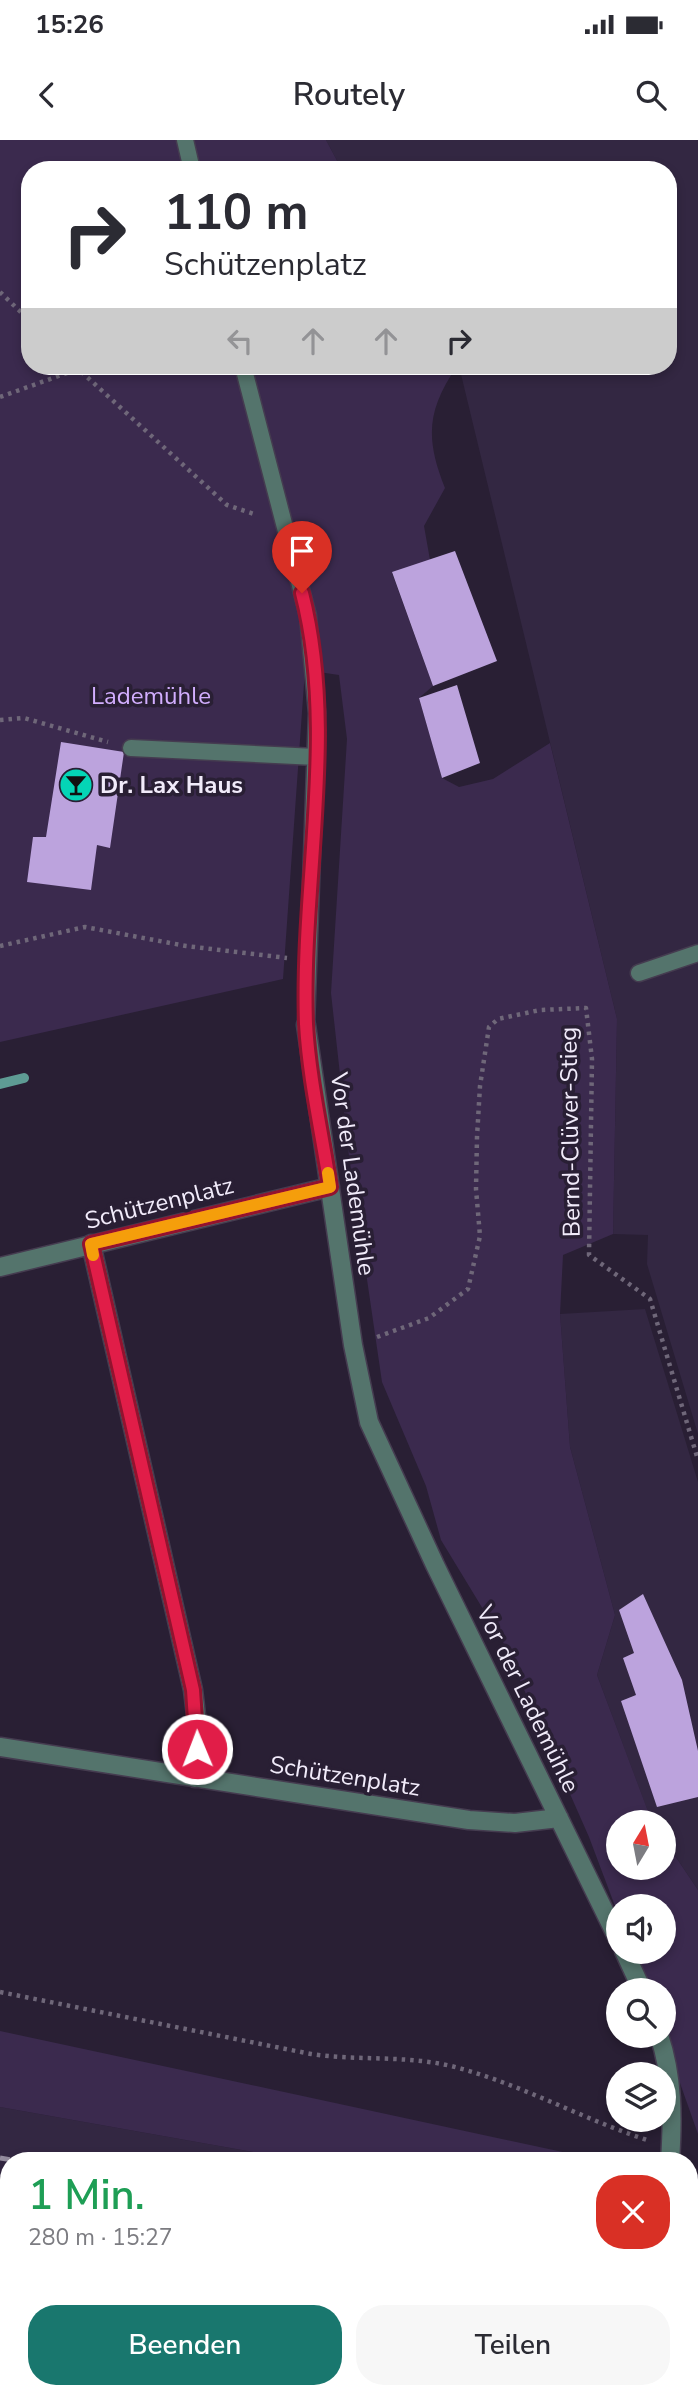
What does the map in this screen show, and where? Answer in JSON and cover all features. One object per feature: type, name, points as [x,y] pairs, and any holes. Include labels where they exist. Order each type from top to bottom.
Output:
[{"type":"street","name":"Vor der Lademühle","points":[[306,1025],[353,1345],[363,1400],[378,1445],[606,1914]]},
{"type":"street","name":"Schützenplatz","points":[[0,1266],[330,1187]]},
{"type":"street","points":[[91,1244],[193,1690],[197,1723],[195,1777]]},
{"type":"street","name":"Schützenplatz","points":[[0,1747],[469,1820],[515,1823],[559,1818]]},
{"type":"street","points":[[662,2048],[671,2086],[673,2117],[670,2152]]},
{"type":"lane","points":[[185,140],[190,161]]},
{"type":"lane","name":"Vor der Lademühle","points":[[245,375],[308,617],[317,713],[306,1025]]},
{"type":"lane","points":[[131,748],[316,757]]},
{"type":"lane","points":[[639,972],[698,953]]},
{"type":"path","points":[[0,292],[21,312]]},
{"type":"path","points":[[0,397],[56,375]]},
{"type":"path","points":[[86,375],[227,505],[284,524]]},
{"type":"path","points":[[0,720],[24,718],[131,748]]},
{"type":"path","points":[[0,946],[85,927],[186,946],[308,960]]},
{"type":"path","name":"Bernd-Clüver-Stieg","points":[[353,1345],[429,1318],[468,1289],[480,1236],[476,1189],[480,1086],[487,1034],[492,1023],[540,1010],[586,1009],[592,1059],[589,1255],[650,1299],[698,1460]]},
{"type":"path","points":[[0,1992],[311,2054],[339,2058],[420,2060],[450,2066],[528,2090],[664,2152]]},
{"type":"shaded area","points":[[326,140],[698,140],[698,1434],[647,1264],[648,1235],[613,1234],[617,1019],[461,375],[677,375],[677,161],[337,161]]},
{"type":"shaded area","points":[[645,1309],[698,1482],[698,1890],[676,1857],[676,1810],[647,1810],[597,1675],[615,1615],[570,1447],[560,1314]]},
{"type":"shaded area","points":[[0,2107],[253,2152],[0,2152]]},
{"type":"green space","name":"Lademühle","points":[[0,140],[326,140],[337,161],[21,161],[21,375],[451,375],[440,397],[432,425],[434,454],[445,488],[424,526],[430,560],[392,573],[433,686],[419,698],[442,778],[459,787],[493,779],[550,743],[617,1019],[613,1234],[563,1255],[560,1314],[570,1447],[615,1615],[597,1675],[648,1810],[606,1810],[606,1880],[676,1880],[676,1857],[698,1890],[698,2134],[676,2072],[676,2062],[673,2062],[668,2048],[676,2048],[676,1978],[642,1978],[637,1964],[676,1964],[676,1894],[610,1894],[589,1837],[503,1642],[441,1540],[426,1486],[382,1382],[349,1156],[331,993],[347,739],[339,675],[305,670],[283,979],[0,1042]]},
{"type":"green space","points":[[0,2031],[563,2152],[253,2152],[0,2107]]},
{"type":"building","points":[[455,551],[497,661],[433,686],[392,572]]},
{"type":"building","points":[[457,685],[480,763],[442,778],[419,698]]},
{"type":"building","points":[[61,742],[124,752],[110,848],[97,845],[91,890],[27,882],[33,837],[46,837]]},
{"type":"building","points":[[643,1594],[682,1680],[698,1751],[698,1797],[657,1807],[621,1701],[636,1695],[623,1658],[634,1653],[619,1610]]},
{"type":"waterway","points":[[0,1084],[24,1078]]},
{"type":"slow traffic","points":[[93,1255],[91,1244],[330,1187],[328,1173]]},
{"type":"place","name":"Dr. Lax Haus","points":[[76,785]]},
{"type":"route","points":[[197,1749],[193,1690],[91,1244],[330,1187],[306,1025],[317,713],[308,617],[302,593]]}]
